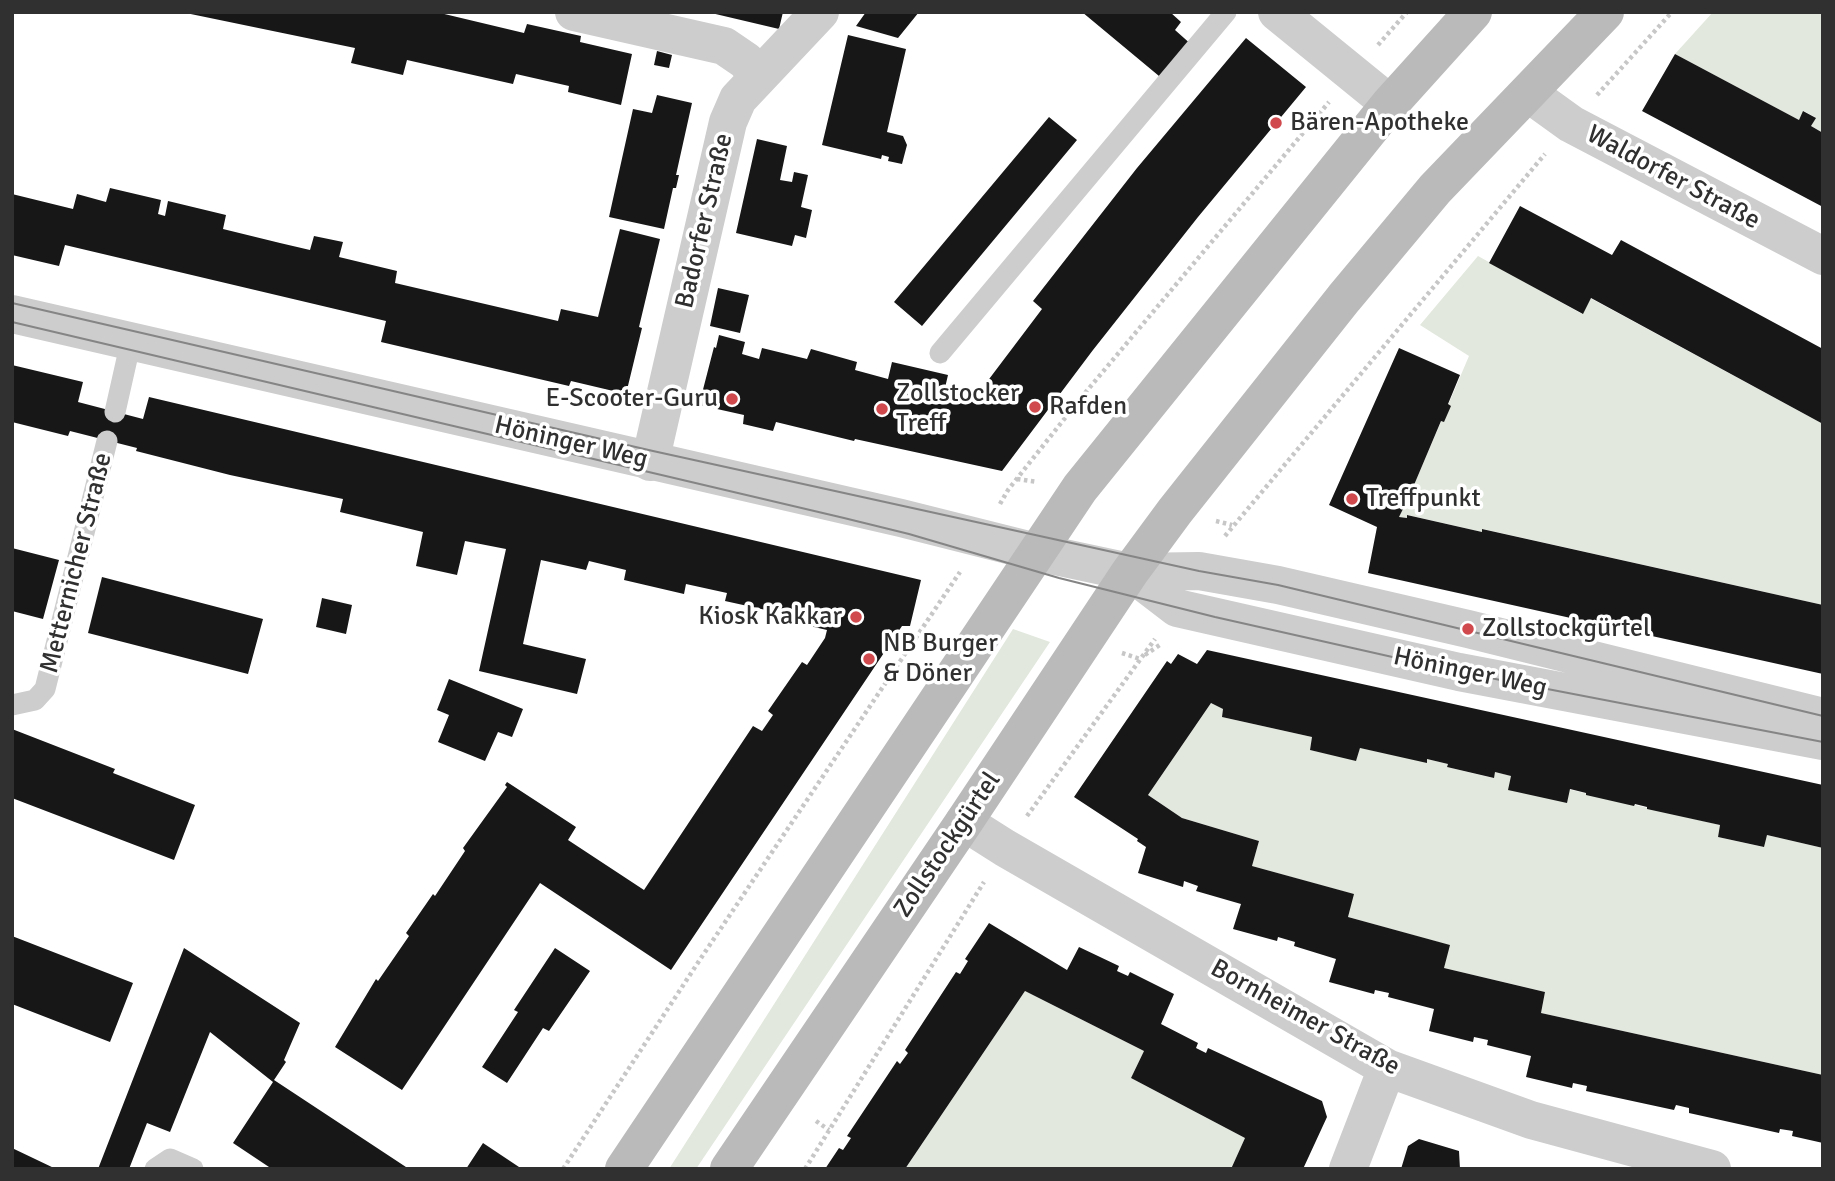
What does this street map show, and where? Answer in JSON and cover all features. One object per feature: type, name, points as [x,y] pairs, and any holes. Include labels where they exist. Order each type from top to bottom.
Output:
[{"type":"main road","points":[[624,1169],[1080,488],[1390,104],[1474,12]]},
{"type":"main road","name":"Zollstockgürtel","points":[[729,1169],[1130,572],[1344,298],[1435,189],[1605,12]]},
{"type":"street","points":[[575,12],[724,46],[746,61],[758,77]]},
{"type":"street","name":"Badorfer Straße","points":[[650,462],[728,122],[738,99],[820,12]]},
{"type":"street","points":[[1277,12],[1390,104]]},
{"type":"street","name":"Waldorfer Straße","points":[[1528,93],[1571,124],[1823,256]]},
{"type":"street","name":"Höninger Weg","points":[[12,314],[1036,552],[1130,572],[1199,571],[1278,585],[1481,632],[1823,717]]},
{"type":"street","name":"Höninger Weg","points":[[1130,572],[1177,608],[1459,672],[1823,741]]},
{"type":"street","name":"Bornheimer Straße","points":[[964,822],[1387,1068],[1531,1120],[1712,1169]]},
{"type":"street","points":[[1348,1169],[1387,1068]]},
{"type":"lane","points":[[940,353],[1226,12]]},
{"type":"lane","points":[[115,412],[131,341]]},
{"type":"lane","name":"Metternicher Straße","points":[[12,705],[35,700],[45,690],[107,441]]},
{"type":"lane","points":[[155,1169],[170,1159],[193,1169]]},
{"type":"path","points":[[563,1169],[638,1052],[982,538],[1007,491],[1080,398],[1407,12]]},
{"type":"path","points":[[1232,525],[1571,124],[1672,12]]},
{"type":"path","points":[[805,1169],[1005,848],[1140,659]]},
{"type":"path","points":[[816,1121],[829,1130]]},
{"type":"shaded area","points":[[1713,12],[1823,12],[1823,133],[1811,126],[1815,117],[1804,111],[1799,120],[1675,54]]},
{"type":"shaded area","points":[[1478,256],[1582,314],[1590,298],[1823,424],[1823,605],[1483,529],[1482,532],[1408,515],[1407,518],[1399,517],[1408,499],[1412,500],[1417,486],[1414,485],[1469,356],[1420,325]]},
{"type":"shaded area","points":[[1013,629],[1050,642],[696,1169],[669,1169]]},
{"type":"shaded area","points":[[1211,703],[1223,709],[1222,717],[1312,737],[1310,750],[1356,760],[1360,748],[1427,762],[1427,759],[1448,764],[1447,767],[1493,778],[1495,772],[1720,825],[1718,837],[1763,847],[1767,835],[1823,848],[1823,1075],[1541,1013],[1545,992],[1444,968],[1449,945],[1348,917],[1353,894],[1252,866],[1259,841],[1182,818],[1148,795]]},
{"type":"shaded area","points":[[1025,991],[1144,1051],[1131,1078],[1245,1138],[1231,1169],[905,1169]]},
{"type":"building","points":[[181,12],[436,12],[524,33],[527,24],[581,36],[580,42],[632,54],[621,105],[568,92],[569,86],[516,74],[513,84],[407,60],[403,75],[351,63],[355,48]]},
{"type":"building","points":[[707,12],[783,12],[779,29]]},
{"type":"building","points":[[866,12],[919,12],[898,38],[856,26]]},
{"type":"building","points":[[1082,12],[1170,12],[1181,22],[1175,30],[1193,46],[1165,81]]},
{"type":"building","points":[[848,35],[906,49],[887,132],[903,136],[907,145],[902,164],[888,161],[889,157],[882,155],[881,159],[822,145]]},
{"type":"building","points":[[1246,38],[1306,87],[1198,217],[1002,471],[776,422],[773,431],[743,424],[744,415],[699,405],[719,335],[745,342],[742,354],[759,359],[762,348],[807,359],[811,349],[857,362],[855,370],[888,379],[892,362],[948,375],[944,392],[974,399],[1042,309],[1033,301],[1137,168]]},
{"type":"building","points":[[657,51],[672,55],[669,68],[654,65]]},
{"type":"building","points":[[1675,54],[1799,120],[1803,111],[1816,118],[1811,126],[1823,133],[1823,207],[1642,111]]},
{"type":"building","points":[[657,95],[692,103],[676,175],[679,175],[676,188],[673,188],[664,229],[609,217],[633,109],[652,113]]},
{"type":"building","points":[[1049,117],[1077,140],[922,326],[894,302]]},
{"type":"building","points":[[757,139],[787,146],[780,180],[792,182],[794,172],[808,175],[801,207],[812,210],[806,238],[795,235],[792,246],[736,233]]},
{"type":"building","points":[[110,188],[161,200],[158,214],[165,216],[168,201],[226,215],[223,229],[310,250],[314,236],[343,242],[339,257],[397,271],[395,283],[558,321],[561,309],[598,317],[620,229],[660,239],[626,394],[571,381],[569,386],[381,342],[386,321],[65,245],[59,266],[12,255],[12,194],[73,209],[77,194],[106,202]]},
{"type":"building","points":[[1520,206],[1612,255],[1621,240],[1823,349],[1823,424],[1591,298],[1583,314],[1489,263]]},
{"type":"building","points":[[718,288],[749,295],[740,333],[710,326]]},
{"type":"building","points":[[1399,348],[1460,375],[1448,404],[1451,406],[1444,422],[1441,421],[1414,485],[1417,486],[1412,501],[1408,499],[1399,517],[1407,518],[1407,515],[1482,532],[1482,529],[1823,605],[1823,674],[1368,573],[1377,527],[1329,505]]},
{"type":"building","points":[[12,365],[83,382],[78,402],[143,419],[149,397],[921,580],[910,626],[902,626],[671,970],[540,883],[402,1090],[335,1047],[376,979],[378,981],[409,936],[406,933],[433,894],[435,896],[465,851],[463,848],[507,787],[507,782],[576,827],[568,840],[644,890],[753,726],[762,731],[773,715],[768,711],[802,662],[807,665],[825,638],[827,630],[797,623],[804,612],[786,608],[784,614],[725,601],[727,593],[686,584],[684,594],[624,580],[626,570],[589,561],[586,570],[541,560],[523,644],[586,659],[577,694],[479,671],[506,549],[465,541],[457,575],[416,566],[423,532],[340,512],[343,499],[230,475],[70,431],[68,436],[12,422]]},
{"type":"building","points":[[12,548],[59,560],[43,619],[12,611]]},
{"type":"building","points":[[102,577],[263,619],[248,674],[88,633]]},
{"type":"building","points":[[322,598],[352,605],[346,634],[316,627]]},
{"type":"building","points":[[1207,650],[1823,785],[1823,848],[1767,835],[1764,847],[1718,837],[1720,825],[1586,795],[1570,789],[1567,803],[1508,790],[1511,776],[1495,772],[1494,778],[1447,767],[1448,764],[1427,759],[1427,763],[1360,748],[1356,761],[1310,750],[1312,737],[1222,717],[1223,709],[1211,703],[1148,795],[1182,818],[1259,841],[1252,866],[1354,894],[1348,917],[1450,945],[1444,968],[1545,992],[1541,1013],[1823,1075],[1823,1143],[1792,1136],[1793,1131],[1780,1129],[1779,1133],[1689,1113],[1689,1108],[1676,1105],[1674,1110],[1586,1091],[1587,1086],[1573,1083],[1572,1088],[1526,1077],[1531,1056],[1487,1045],[1488,1040],[1474,1037],[1473,1042],[1429,1031],[1434,1009],[1388,997],[1389,993],[1375,990],[1374,994],[1329,982],[1336,959],[1294,946],[1295,942],[1278,937],[1277,941],[1233,929],[1241,904],[1196,891],[1198,886],[1184,881],[1183,887],[1138,873],[1146,847],[1074,797],[1167,661],[1171,664],[1178,654],[1197,664]]},
{"type":"building","points":[[449,679],[523,709],[512,737],[498,732],[485,761],[438,742],[449,715],[437,710]]},
{"type":"building","points":[[12,729],[115,769],[113,773],[195,805],[174,860],[12,798]]},
{"type":"building","points":[[989,923],[1067,970],[1079,947],[1119,966],[1117,971],[1128,976],[1130,972],[1174,994],[1161,1024],[1198,1043],[1196,1048],[1206,1053],[1208,1048],[1322,1101],[1327,1117],[1303,1169],[1231,1169],[1245,1138],[1131,1078],[1144,1051],[1025,991],[905,1169],[825,1169],[839,1148],[843,1150],[851,1138],[847,1136],[897,1061],[900,1064],[908,1053],[905,1050],[956,972],[960,974],[968,961],[965,959]]},
{"type":"building","points":[[12,936],[133,983],[110,1042],[12,1004]]},
{"type":"building","points":[[184,948],[300,1023],[284,1060],[286,1062],[274,1080],[409,1169],[272,1169],[233,1143],[273,1082],[210,1032],[170,1132],[147,1123],[129,1169],[98,1169]]},
{"type":"building","points":[[555,948],[590,971],[549,1031],[543,1028],[507,1083],[482,1067],[518,1012],[514,1010]]},
{"type":"building","points":[[1419,1139],[1459,1151],[1460,1169],[1401,1169],[1408,1146]]},
{"type":"building","points":[[483,1143],[522,1169],[466,1169]]},
{"type":"building","points":[[12,1148],[56,1169],[12,1169]]},
{"type":"tram line","points":[[12,303],[653,451],[1199,571],[1278,585],[1823,716]]},
{"type":"tram line","points":[[12,322],[844,518],[1059,578],[1215,617],[1459,672],[1823,742]]},
{"type":"place","name":"Bären-Apotheke","points":[[1276,123]]},
{"type":"place","name":"E-Scooter-Guru","points":[[732,399]]},
{"type":"place","name":"Rafden","points":[[1035,407]]},
{"type":"place","name":"Zollstocker Treff","points":[[882,409]]},
{"type":"place","name":"Treffpunkt","points":[[1352,499]]},
{"type":"place","name":"Kiosk Kakkar","points":[[856,617]]},
{"type":"place","name":"Zollstockgürtel","points":[[1468,629]]},
{"type":"place","name":"NB Burger & Döner","points":[[869,659]]}]
